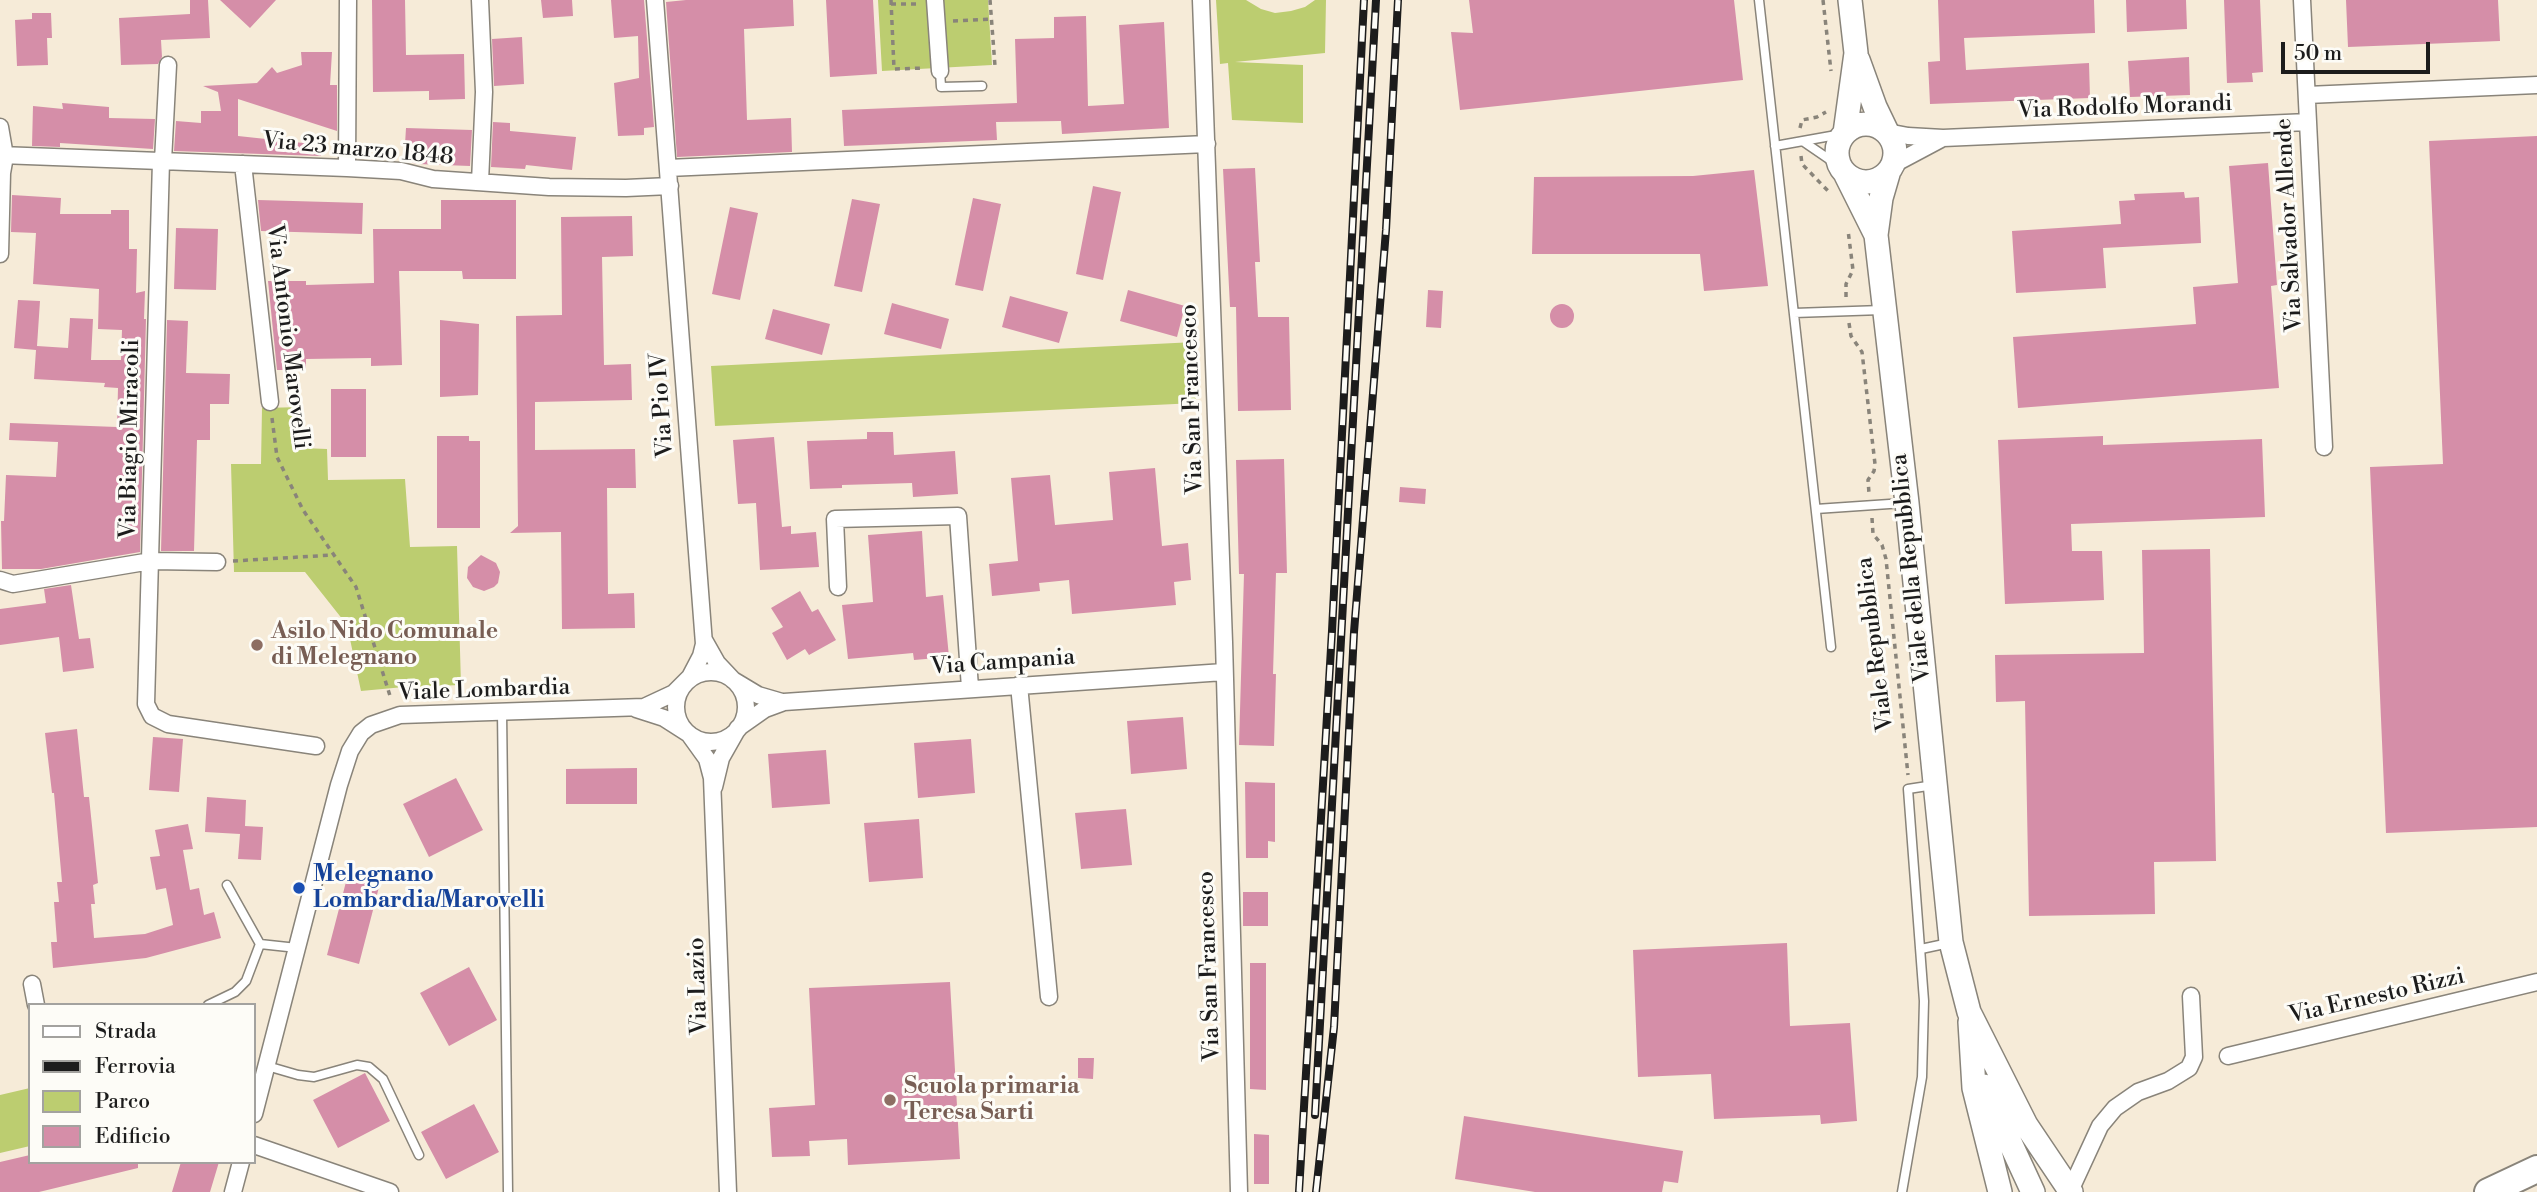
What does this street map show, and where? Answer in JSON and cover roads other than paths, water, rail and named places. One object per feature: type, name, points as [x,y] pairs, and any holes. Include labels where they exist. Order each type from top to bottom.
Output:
[{"type":"main road","points":[[2488,1192],[2537,1169]]},
{"type":"street","points":[[347,168],[348,0]]},
{"type":"street","points":[[480,0],[484,92],[480,183]]},
{"type":"street","name":"Via Pio IV","points":[[655,0],[703,638],[703,650],[697,666],[684,684]]},
{"type":"street","name":"Via San Francesco","points":[[1201,0],[1239,1192]]},
{"type":"street","name":"Viale della Repubblica","points":[[1850,0],[1856,54],[1875,107],[1895,147],[1881,198],[1876,235],[1907,503],[1951,942],[1969,1012]]},
{"type":"street","name":"Via Salvador Allende","points":[[2302,0],[2324,447]]},
{"type":"street","points":[[936,2],[940,70]]},
{"type":"street","name":"Viale della Repubblica","points":[[1856,54],[1845,133],[1837,148],[1843,170],[1876,235]]},
{"type":"street","name":"Via Biagio Miracoli","points":[[168,65],[162,161],[146,699],[152,716],[168,724],[316,746]]},
{"type":"street","points":[[2307,96],[2537,85]]},
{"type":"street","name":"Via Rodolfo Morandi","points":[[1887,132],[1943,138],[2308,122]]},
{"type":"street","points":[[1845,133],[1861,124],[1870,124],[1887,132]]},
{"type":"street","points":[[0,127],[0,254]]},
{"type":"street","name":"Via Rodolfo Morandi","points":[[1891,169],[1943,138]]},
{"type":"street","points":[[668,168],[1207,144]]},
{"type":"street","name":"Via 23 marzo 1848","points":[[2,156],[347,168],[401,171],[433,179],[568,187],[670,186]]},
{"type":"street","name":"Via Antonio Marovelli","points":[[243,164],[270,402]]},
{"type":"street","points":[[1843,170],[1854,180],[1872,183],[1891,169]]},
{"type":"street","points":[[838,587],[835,519],[958,516],[970,688]]},
{"type":"street","points":[[0,580],[13,584],[151,561],[216,562]]},
{"type":"street","name":"Via Pio IV","points":[[703,638],[717,663],[733,680]]},
{"type":"street","points":[[710,671],[726,675],[733,680],[746,701],[745,715],[738,728],[728,737],[714,741],[700,740],[689,734],[676,711],[677,699],[684,684],[697,674],[710,671]]},
{"type":"street","name":"Via Campania","points":[[738,728],[765,709],[784,702],[1224,672]]},
{"type":"street","name":"Via Campania","points":[[733,680],[758,695],[784,702]]},
{"type":"street","name":"Viale Lombardia","points":[[256,1107],[347,759],[361,733],[370,725],[400,715],[634,709],[663,700],[684,684]]},
{"type":"street","points":[[1018,685],[1049,998]]},
{"type":"street","name":"Viale Lombardia","points":[[634,709],[664,718],[689,734]]},
{"type":"street","name":"Via Lazio","points":[[714,787],[721,758],[738,728]]},
{"type":"street","name":"Via Lazio","points":[[689,734],[706,759],[714,787],[729,1189]]},
{"type":"street","name":"Via Ernesto Rizzi","points":[[2228,1056],[2537,982]]},
{"type":"street","points":[[32,984],[36,1003]]},
{"type":"street","points":[[2070,1191],[2100,1126],[2115,1108],[2138,1092],[2168,1081],[2189,1068],[2194,1057],[2191,996]]},
{"type":"street","points":[[1969,1012],[1974,1088],[2000,1192]]},
{"type":"street","points":[[1969,1012],[2026,1125],[2070,1191]]},
{"type":"street","points":[[1972,1065],[2033,1192]]},
{"type":"street","points":[[256,1146],[390,1192]]},
{"type":"street","points":[[233,1192],[240,1164]]},
{"type":"lane","points":[[1759,0],[1831,647]]},
{"type":"lane","points":[[940,70],[941,87],[982,86]]},
{"type":"lane","points":[[1775,146],[1845,133]]},
{"type":"lane","points":[[1801,142],[1843,170]]},
{"type":"lane","points":[[1794,313],[1885,310]]},
{"type":"lane","points":[[1816,509],[1907,503]]},
{"type":"lane","points":[[502,712],[508,1192]]},
{"type":"lane","points":[[1902,1192],[1922,1077],[1924,1002],[1908,789],[1934,785]]},
{"type":"lane","points":[[212,1003],[235,992],[246,981],[260,944],[227,885]]},
{"type":"lane","points":[[1922,949],[1951,942]]},
{"type":"lane","points":[[260,944],[297,948]]},
{"type":"lane","points":[[267,1066],[314,1077],[357,1065],[369,1067],[383,1079],[419,1155]]},
{"type":"railway","points":[[1299,1192],[1332,631],[1364,0]]},
{"type":"railway","points":[[1315,1115],[1376,0]]},
{"type":"railway","points":[[1316,1192],[1334,1027],[1354,632],[1386,230],[1398,0]]},
{"type":"place","name":"Asilo Nido Comunale di Melegnano","points":[[257,645]]},
{"type":"place","name":"Melegnano Lombardia/Marovelli","points":[[299,888]]},
{"type":"place","name":"Scuola primaria Teresa Sarti","points":[[890,1100]]}]
